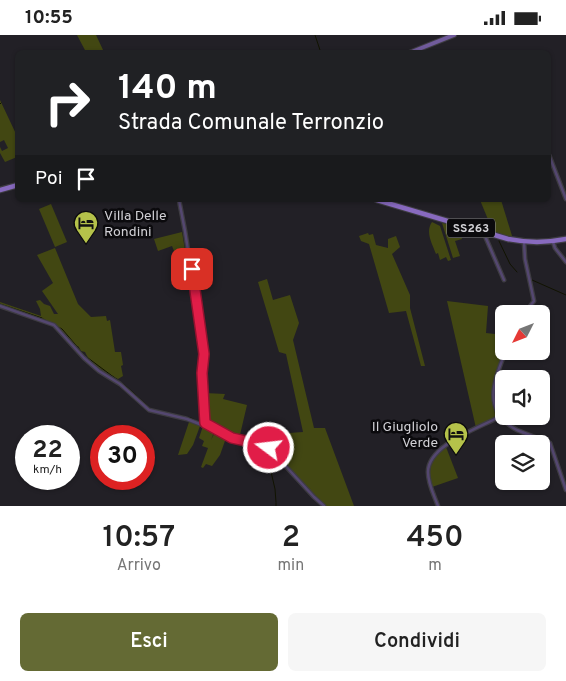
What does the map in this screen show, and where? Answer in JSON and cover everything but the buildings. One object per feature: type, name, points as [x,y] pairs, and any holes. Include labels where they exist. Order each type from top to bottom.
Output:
[{"type":"main road","points":[[0,190],[15,186]]},
{"type":"main road","name":"SS263","points":[[384,202],[524,243],[553,242],[566,239]]},
{"type":"street","points":[[416,50],[454,35]]},
{"type":"street","points":[[551,160],[566,199]]},
{"type":"street","points":[[179,202],[204,354],[202,373],[205,423]]},
{"type":"street","points":[[485,233],[504,280]]},
{"type":"street","points":[[553,242],[555,248],[566,262]]},
{"type":"street","points":[[524,243],[525,259],[534,301],[531,305]]},
{"type":"street","points":[[0,305],[54,325],[84,358],[99,371],[120,384],[149,410],[187,419],[202,425],[205,423],[232,438],[264,445],[269,448],[324,506]]},
{"type":"street","points":[[495,381],[493,392],[495,407]]},
{"type":"street","points":[[438,506],[428,474],[429,463],[433,456],[450,443],[495,419]]},
{"type":"street","points":[[510,425],[517,430],[550,443],[566,490]]},
{"type":"green space","points":[[77,35],[96,35],[103,50],[85,50]]},
{"type":"green space","points":[[0,100],[15,132],[15,158],[5,162],[0,153],[0,147],[2,151],[8,148],[4,140],[0,142]]},
{"type":"green space","points":[[481,202],[502,202],[513,239],[494,234]]},
{"type":"green space","points":[[51,204],[67,242],[55,247],[39,209]]},
{"type":"green space","points":[[432,222],[440,226],[451,260],[448,261],[446,257],[440,260],[438,253],[436,254],[429,234]]},
{"type":"green space","points":[[442,223],[451,225],[451,229],[459,230],[462,239],[455,241],[460,256],[453,258]]},
{"type":"green space","points":[[182,232],[185,250],[181,253],[174,251],[172,246],[158,251],[154,239]]},
{"type":"green space","points":[[368,233],[369,235],[373,234],[376,245],[388,248],[388,239],[396,236],[400,247],[392,254],[410,295],[410,308],[425,366],[421,366],[406,311],[389,313],[369,244],[361,241],[359,236]]},
{"type":"green space","points":[[55,248],[78,304],[91,317],[106,316],[107,321],[110,320],[115,352],[121,352],[123,365],[121,366],[123,376],[118,379],[94,364],[85,352],[81,351],[78,346],[75,348],[60,330],[48,322],[0,304],[0,302],[41,316],[36,301],[40,300],[50,306],[54,314],[58,314],[42,291],[53,283],[37,255]]},
{"type":"green space","points":[[267,279],[273,300],[290,295],[299,323],[293,340],[314,428],[325,428],[354,506],[325,506],[287,466],[289,433],[303,432],[286,354],[279,352],[258,282]]},
{"type":"green space","points":[[447,301],[488,306],[486,333],[495,334],[495,360],[501,360],[497,370],[495,370],[493,387],[495,416],[476,428]]},
{"type":"green space","points":[[205,393],[225,394],[223,399],[247,405],[239,439],[209,423]]},
{"type":"green space","points":[[189,422],[200,426],[193,445],[187,454],[178,455]]},
{"type":"green space","points":[[203,426],[214,432],[211,440],[215,432],[226,438],[220,455],[212,466],[206,464],[203,468],[201,467],[208,448],[202,446],[204,441],[199,438]]},
{"type":"green space","points":[[446,447],[458,478],[432,487],[430,469],[434,459]]},
{"type":"waterway","points":[[315,35],[320,50]]},
{"type":"waterway","points":[[499,241],[510,264],[517,272]]},
{"type":"waterway","points":[[532,280],[566,295]]},
{"type":"waterway","points":[[0,304],[42,318]]},
{"type":"waterway","points":[[43,319],[62,329],[86,357]]},
{"type":"waterway","points":[[88,358],[127,387],[151,409]]},
{"type":"waterway","points":[[172,414],[191,418],[200,423]]},
{"type":"waterway","points":[[203,425],[213,431]]},
{"type":"waterway","points":[[215,432],[226,438]]},
{"type":"waterway","points":[[229,439],[256,449],[261,452],[268,462]]},
{"type":"waterway","points":[[269,463],[276,502]]},
{"type":"place","name":"Villa Delle Rondini","points":[[86,244]]},
{"type":"place","name":"Il Giugliolo Verde","points":[[456,455]]},
{"type":"route","points":[[192,269],[204,354],[202,373],[205,423],[232,438],[264,445],[269,448]]}]
